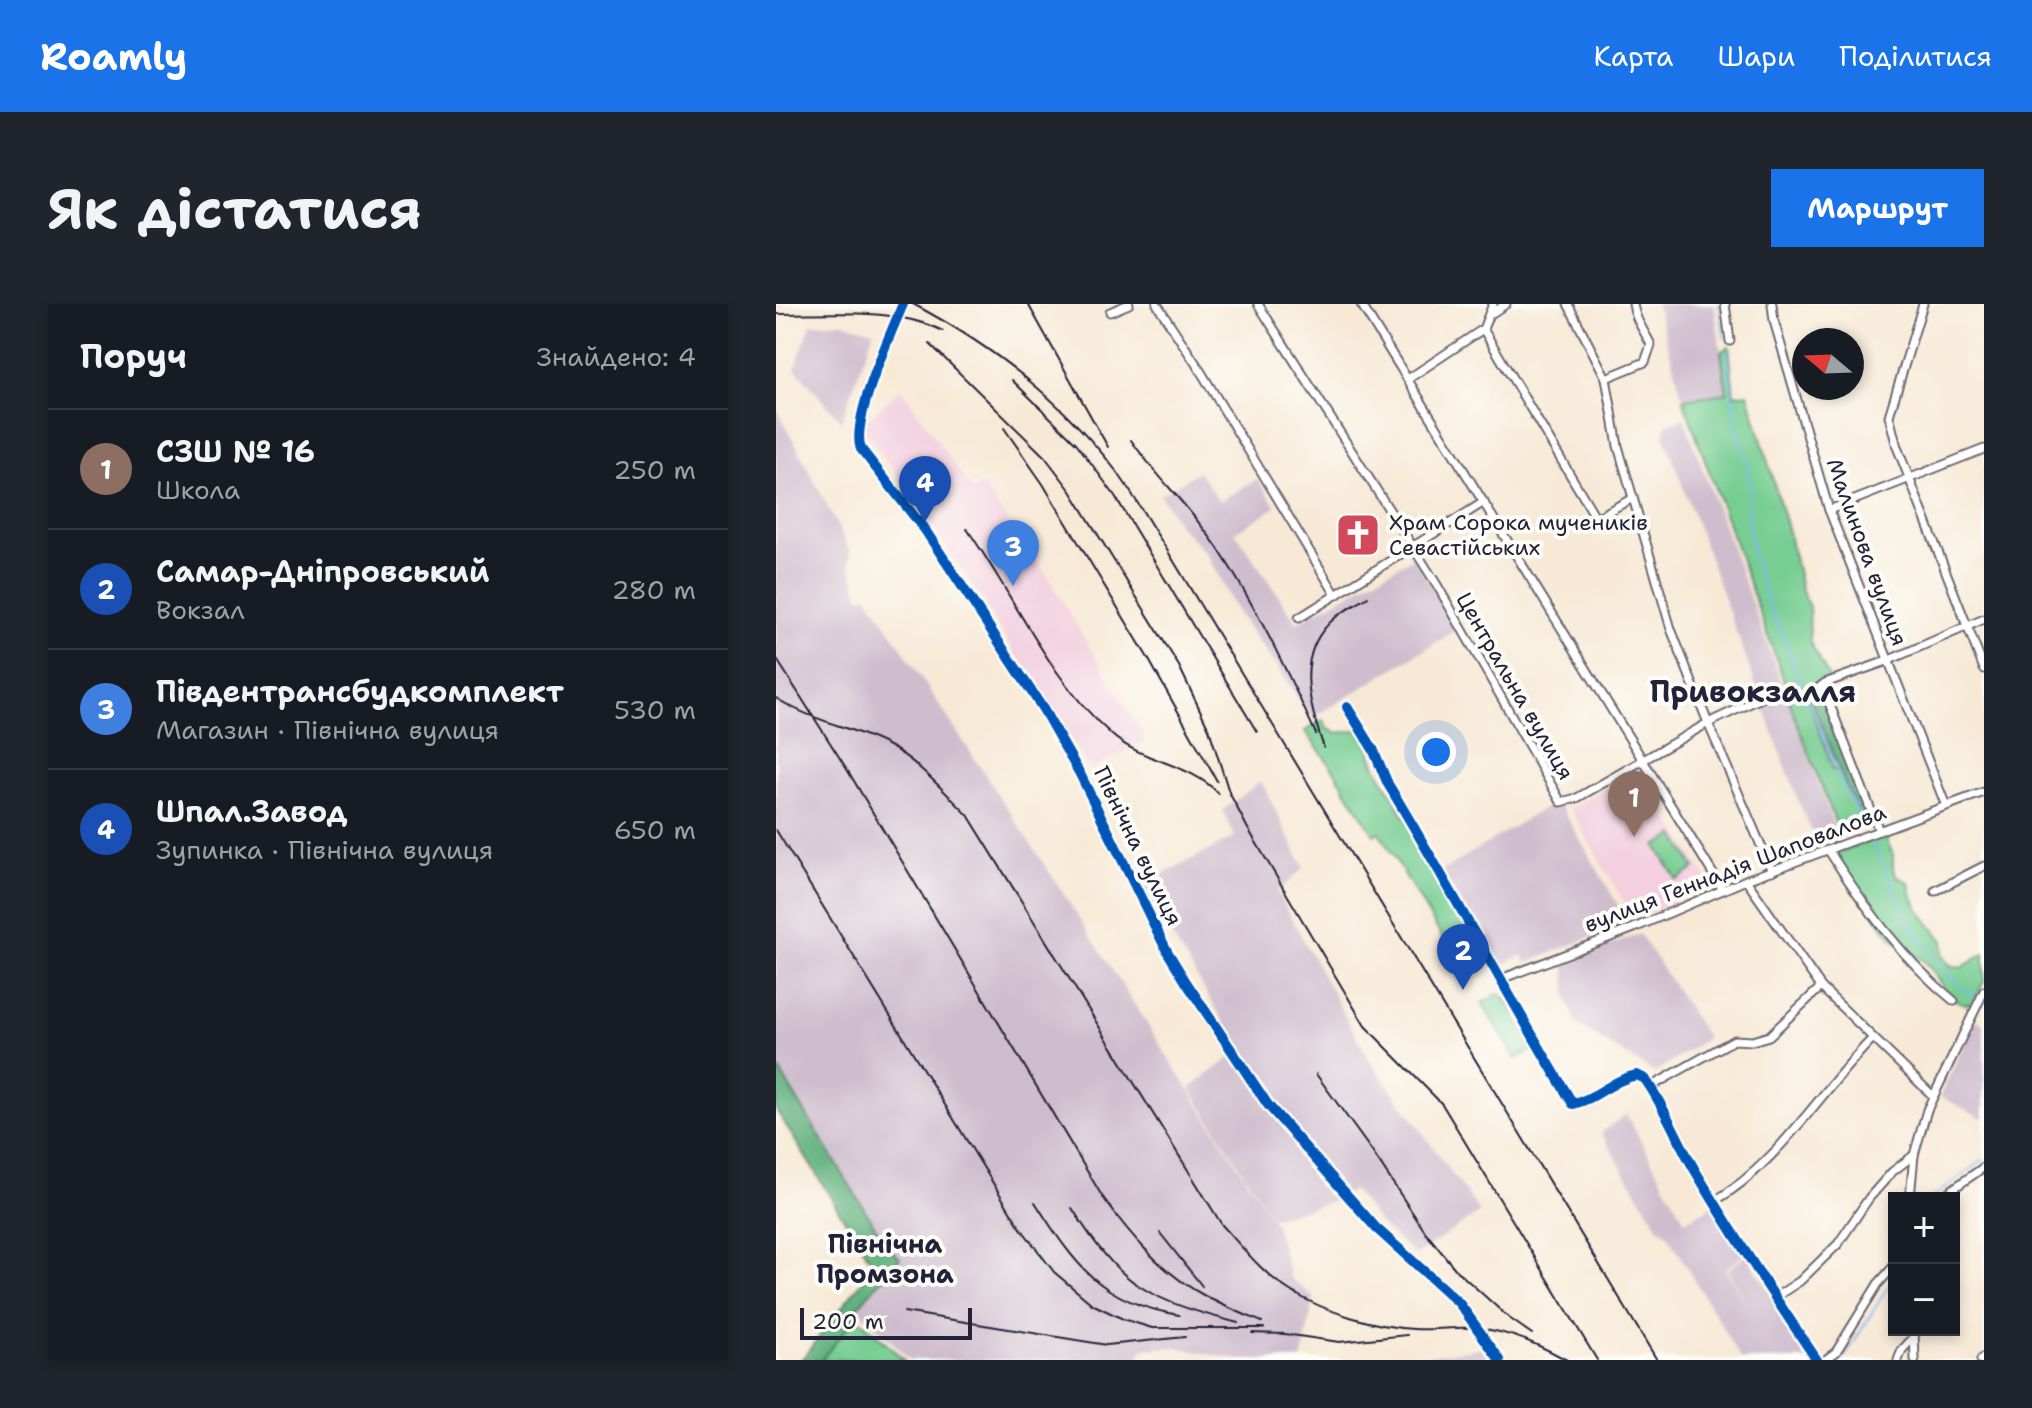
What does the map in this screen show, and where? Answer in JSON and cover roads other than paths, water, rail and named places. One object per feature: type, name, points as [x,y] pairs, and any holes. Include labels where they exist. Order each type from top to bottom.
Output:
[{"type":"street","name":"Північна вулиця","points":[[903,304],[862,413],[857,433],[861,449],[925,530],[1051,722],[1124,860],[1167,951],[1268,1105],[1376,1228],[1459,1303],[1500,1360]]},
{"type":"street","points":[[1110,312],[1129,304]]},
{"type":"street","points":[[1157,304],[1336,595]]},
{"type":"street","name":"Центральна вулиця","points":[[1258,304],[1412,546],[1561,802],[1577,798],[1643,759]]},
{"type":"street","points":[[1361,304],[1723,890]]},
{"type":"street","points":[[1408,379],[1483,329],[1493,304]]},
{"type":"street","points":[[1489,315],[1506,304]]},
{"type":"street","points":[[1568,304],[1606,378],[1618,446],[1671,629],[1772,871]]},
{"type":"street","points":[[1606,378],[1645,362],[1651,345],[1634,317],[1633,304]]},
{"type":"street","points":[[1725,304],[1730,341]]},
{"type":"street","name":"Малинова вулиця","points":[[1772,304],[1774,321],[1829,510],[1946,806]]},
{"type":"street","points":[[1923,304],[1889,416],[1910,479],[1984,669]]},
{"type":"street","points":[[1483,329],[1596,518],[1633,498]]},
{"type":"street","points":[[1829,510],[1984,449]]},
{"type":"street","points":[[1299,618],[1484,502]]},
{"type":"street","points":[[1880,830],[1830,705],[1818,688],[1984,619]]},
{"type":"street","points":[[1643,759],[1708,723],[1772,693]]},
{"type":"street","points":[[1347,707],[1373,749],[1388,784],[1573,1104],[1593,1096],[1623,1077],[1637,1075],[1650,1087],[1713,1202],[1817,1360]]},
{"type":"street","name":"вулиця Геннадія Шаповалова","points":[[1501,979],[1746,880],[1984,792]]},
{"type":"street","points":[[1829,851],[1885,933],[1933,984],[1954,1001]]},
{"type":"street","points":[[1935,891],[1984,866]]},
{"type":"street","points":[[1746,880],[1821,987],[1933,1096]]},
{"type":"street","points":[[1650,1087],[1734,1040],[1752,1041],[1769,1036],[1821,987]]},
{"type":"street","points":[[1911,1192],[1914,1155],[1933,1096],[1983,992]]},
{"type":"street","points":[[1713,1202],[1728,1193],[1790,1134],[1825,1095],[1852,1058],[1873,1038]]},
{"type":"street","points":[[1777,1296],[1800,1281],[1838,1244],[1869,1198],[1892,1172],[1914,1155]]},
{"type":"street","points":[[1949,1192],[1984,1167]]},
{"type":"street","points":[[1825,1360],[1836,1352],[1888,1273]]},
{"type":"street","points":[[1898,1360],[1912,1336]]},
{"type":"street","points":[[1914,1336],[1915,1360]]},
{"type":"waterway","points":[[1719,304],[1725,338]]},
{"type":"waterway","points":[[1727,352],[1737,431],[1748,464],[1748,523],[1753,557],[1764,592],[1848,796],[1865,822]]},
{"type":"waterway","points":[[1872,838],[1912,926],[1940,965],[1956,983],[1976,998]]},
{"type":"waterway","points":[[1939,1192],[1984,1160]]},
{"type":"waterway","points":[[1843,1360],[1888,1287]]},
{"type":"railway","points":[[913,304],[971,338],[1049,398],[1096,446],[1123,481],[1657,1360]]},
{"type":"railway","points":[[1028,304],[1108,447]]},
{"type":"railway","points":[[776,314],[883,315],[924,323],[943,331]]},
{"type":"railway","points":[[930,344],[1045,457],[1071,491],[1179,666],[1209,729],[1229,792],[1247,827],[1365,1026],[1442,1104],[1597,1360]]},
{"type":"railway","points":[[1012,380],[1077,444],[1115,496],[1257,732]]},
{"type":"railway","points":[[1004,428],[1043,484],[1148,658],[1217,781]]},
{"type":"railway","points":[[1131,440],[1209,535],[1233,572],[1271,640],[1316,734]]},
{"type":"railway","points":[[967,529],[1051,663],[1089,713],[1124,744],[1195,776],[1219,794]]},
{"type":"railway","points":[[1324,748],[1310,696],[1309,662],[1323,631],[1336,617],[1368,597]]},
{"type":"railway","points":[[776,658],[848,771],[1102,1196],[1161,1265],[1212,1300],[1262,1322]]},
{"type":"railway","points":[[776,698],[803,713],[889,746],[911,760],[968,815],[1222,1225],[1273,1278],[1305,1299],[1351,1317],[1399,1328],[1487,1329],[1528,1341],[1567,1360]]},
{"type":"railway","points":[[776,830],[1020,1227],[1054,1272],[1092,1304],[1123,1319],[1152,1328],[1264,1328]]},
{"type":"railway","points":[[1316,1074],[1426,1233],[1456,1270],[1509,1318],[1532,1334]]},
{"type":"railway","points":[[1035,1202],[1063,1244],[1092,1277],[1129,1301],[1179,1315]]},
{"type":"railway","points":[[1072,1208],[1106,1256],[1140,1286],[1181,1306],[1238,1323]]},
{"type":"railway","points":[[1160,1233],[1202,1286]]},
{"type":"railway","points":[[904,1312],[1107,1345],[1185,1337]]},
{"type":"railway","points":[[1252,1333],[1285,1334],[1339,1342],[1407,1335]]},
{"type":"place","name":"Шпал.Завод","points":[[925,522]]},
{"type":"place","name":"Храм Сорока мучеників Севастійських","points":[[1358,535]]},
{"type":"place","name":"Південтрансбудкомплект","points":[[1013,586]]},
{"type":"place","name":"СЗШ № 16","points":[[1634,837]]},
{"type":"place","name":"Самар-Дніпровський","points":[[1463,990]]},
{"type":"district","name":"Привокзалля","points":[[1753,691]]},
{"type":"district","name":"Північна Промзона","points":[[885,1258]]}]
